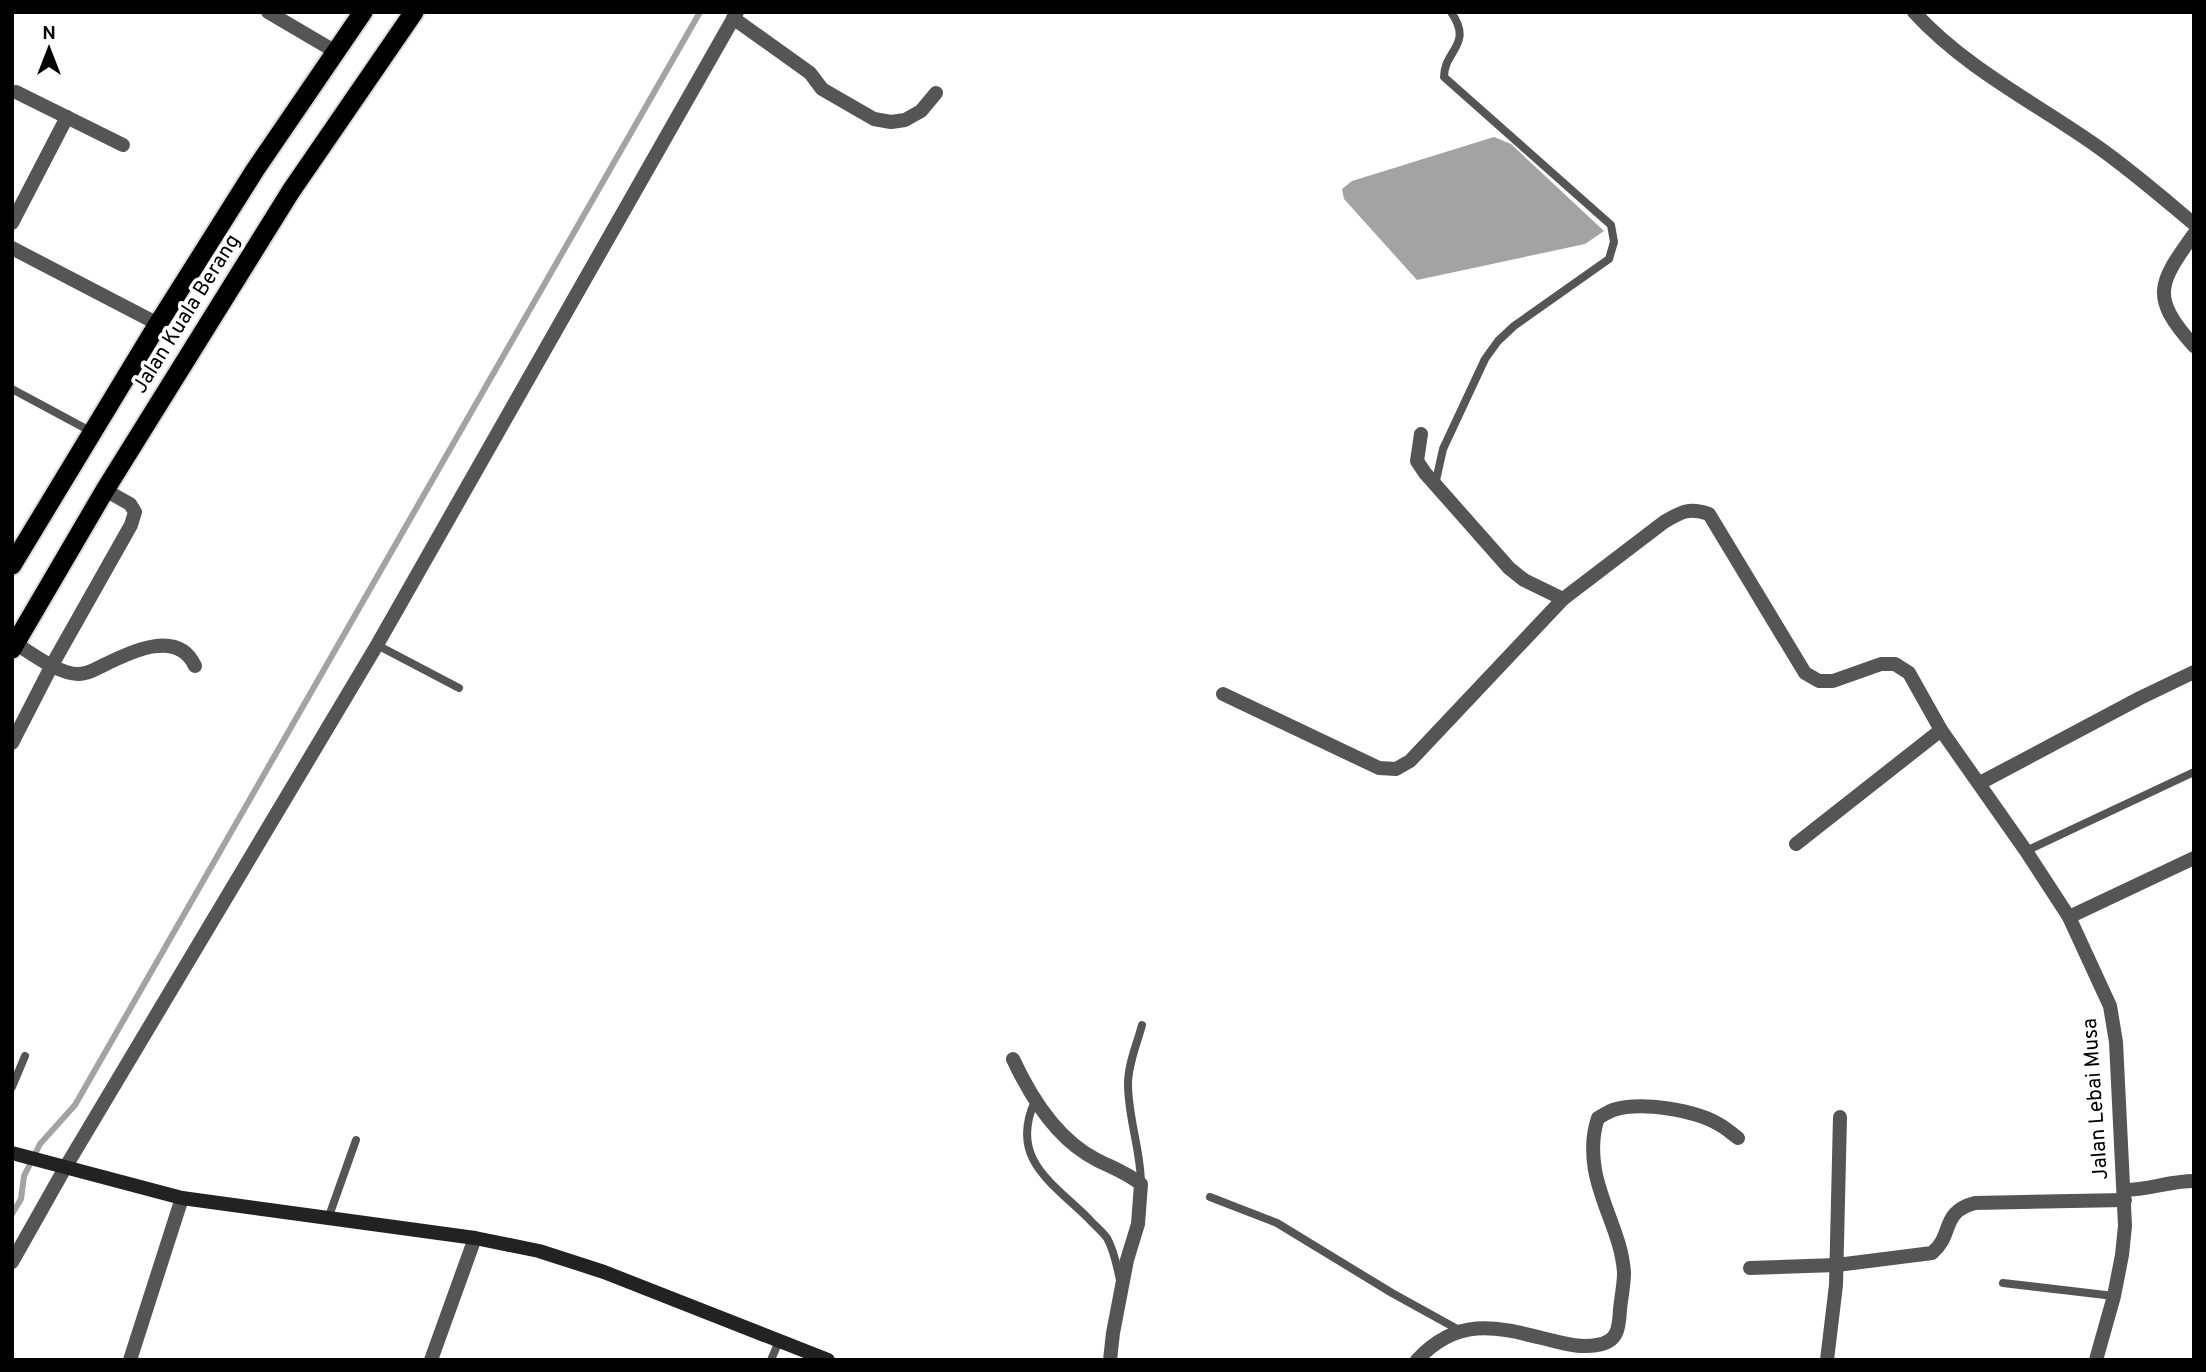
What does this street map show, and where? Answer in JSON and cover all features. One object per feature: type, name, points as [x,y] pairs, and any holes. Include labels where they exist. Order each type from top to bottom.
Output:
[{"type":"highway","name":"Jalan Kuala Berang","points":[[12,565],[255,170],[363,12]]},
{"type":"highway","name":"Jalan Kuala Berang","points":[[14,646],[105,490],[291,191],[414,12]]},
{"type":"main road","points":[[14,1153],[182,1198],[329,1216],[475,1238],[539,1251],[604,1272],[828,1360]]},
{"type":"street","points":[[268,12],[335,52]]},
{"type":"street","points":[[1914,12],[1941,40],[1967,61],[2098,147],[2194,224]]},
{"type":"street","points":[[12,1262],[62,1167],[376,645],[735,15],[810,74],[822,89],[874,119],[891,122],[905,120],[921,111],[936,93]]},
{"type":"street","points":[[16,92],[123,145]]},
{"type":"street","points":[[12,223],[67,117]]},
{"type":"street","points":[[2194,234],[2165,279],[2164,295],[2167,312],[2194,346]]},
{"type":"street","points":[[12,248],[158,324]]},
{"type":"street","points":[[1421,434],[1418,461],[1435,485],[1509,568],[1524,580],[1563,599]]},
{"type":"street","points":[[12,743],[52,665],[131,525],[135,512],[130,504],[105,490]]},
{"type":"street","name":"Jalan Lebai Musa","points":[[1223,694],[1379,768],[1396,769],[1410,761],[1563,599],[1664,522],[1682,512],[1697,509],[1709,514],[1805,673],[1819,681],[1833,681],[1881,664],[1895,664],[1909,673],[1941,730],[1980,783],[2068,917],[2110,1006],[2116,1042],[2125,1226],[2114,1296],[2096,1360]]},
{"type":"street","points":[[14,646],[67,673],[92,672],[102,665],[142,649],[160,645],[179,647],[190,655],[195,666]]},
{"type":"street","points":[[1980,783],[2194,672]]},
{"type":"street","points":[[1796,844],[1941,730]]},
{"type":"street","points":[[2068,917],[2194,858]]},
{"type":"street","points":[[1013,1059],[1035,1101],[1074,1145],[1096,1160],[1129,1175],[1140,1184],[1138,1224],[1122,1287],[1110,1360]]},
{"type":"street","points":[[1417,1360],[1444,1336],[1459,1330],[1498,1328],[1585,1348],[1613,1339],[1618,1331],[1624,1273],[1619,1245],[1595,1170],[1593,1133],[1598,1118],[1613,1110],[1629,1108],[1681,1110],[1721,1125],[1738,1138]]},
{"type":"street","points":[[1827,1360],[1837,1265],[1840,1117]]},
{"type":"street","points":[[1750,1268],[1837,1265],[1932,1252],[1940,1246],[1954,1214],[1962,1207],[1975,1203],[2125,1195],[2168,1182],[2194,1181]]},
{"type":"street","points":[[130,1360],[182,1198]]},
{"type":"street","points":[[431,1360],[475,1238]]},
{"type":"lane","points":[[1435,485],[1443,449],[1485,359],[1498,341],[1514,326],[1609,259],[1614,242],[1611,225],[1444,77],[1444,69],[1459,44],[1460,30],[1451,12]]},
{"type":"lane","points":[[12,389],[92,432]]},
{"type":"lane","points":[[376,645],[458,688]]},
{"type":"lane","points":[[2026,851],[2194,772]]},
{"type":"lane","points":[[1140,1184],[1141,1166],[1128,1084],[1131,1062],[1142,1025]]},
{"type":"lane","points":[[12,1087],[25,1056]]},
{"type":"lane","points":[[1035,1101],[1025,1129],[1032,1160],[1106,1238],[1115,1257],[1122,1287]]},
{"type":"lane","points":[[329,1216],[356,1140]]},
{"type":"lane","points":[[1210,1196],[1277,1223],[1459,1330]]},
{"type":"lane","points":[[2003,1283],[2114,1296]]},
{"type":"lane","points":[[771,1360],[779,1341]]},
{"type":"shaded area","points":[[1494,137],[1511,144],[1604,231],[1585,244],[1417,280],[1344,199],[1342,189],[1352,181]]},
{"type":"waterway","points":[[12,1214],[21,1199],[24,1176],[40,1144],[75,1105],[700,12]]}]
